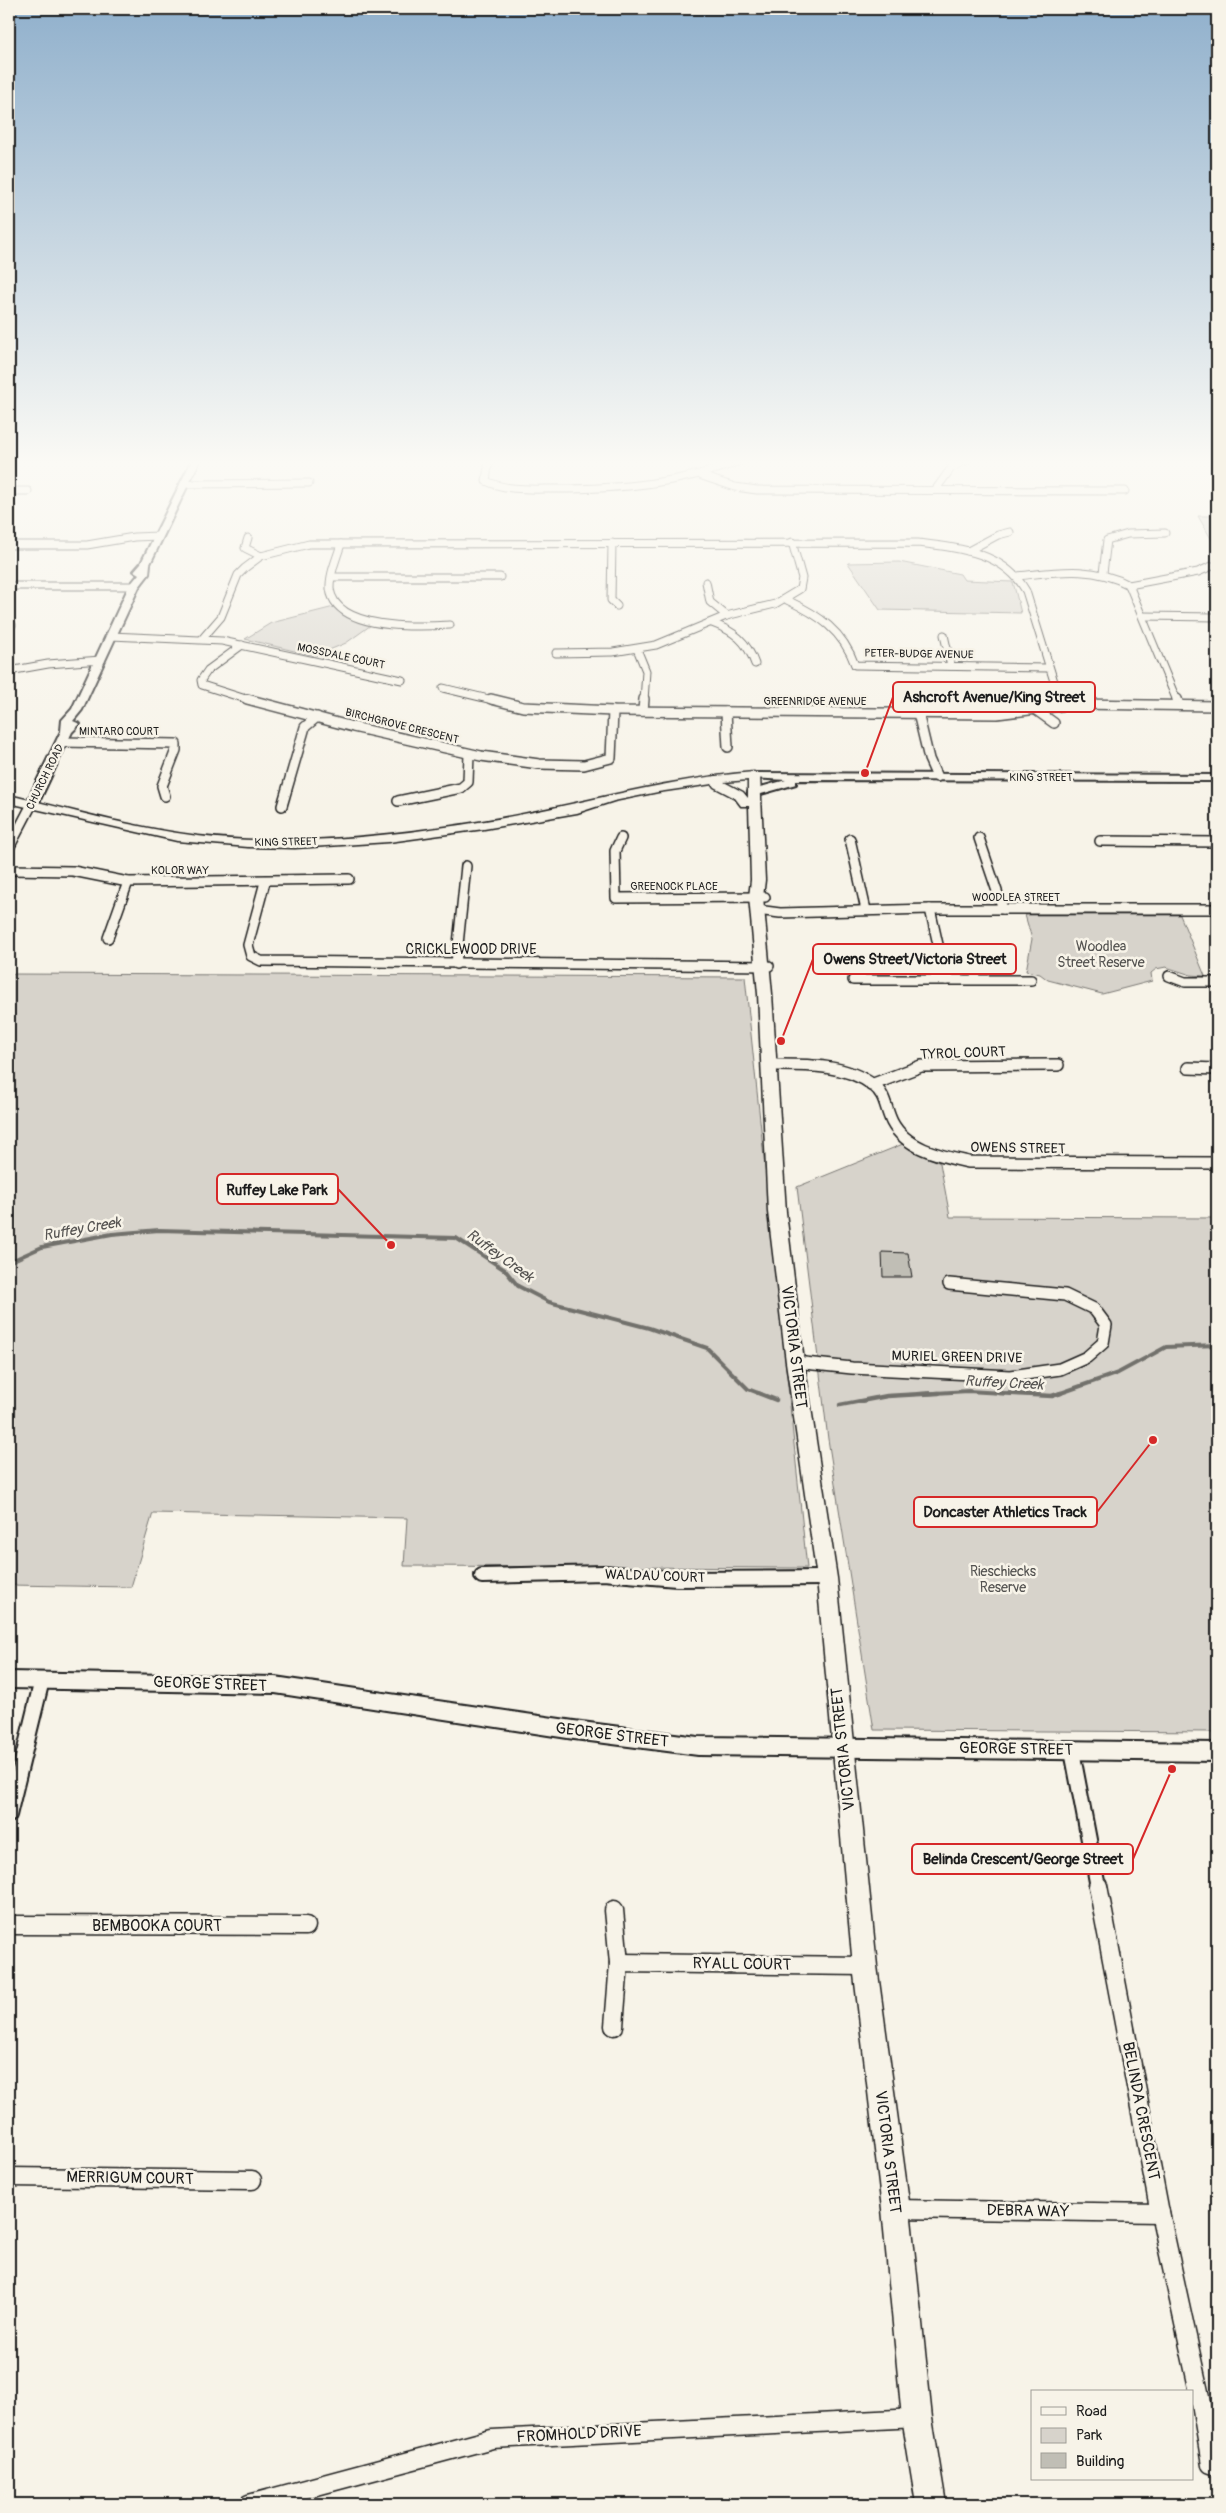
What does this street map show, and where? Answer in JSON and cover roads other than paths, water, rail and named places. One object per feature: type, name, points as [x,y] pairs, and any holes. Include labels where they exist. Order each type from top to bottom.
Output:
[{"type":"main road","name":"CHURCH ROAD","points":[[32,804],[64,737],[76,720],[77,710],[136,583],[141,577]]},
{"type":"main road","name":"KING STREET","points":[[9,799],[166,835],[201,840],[256,843],[348,840],[439,832],[718,784],[749,781],[776,784],[866,776]]},
{"type":"main road","name":"KING STREET","points":[[565,811],[608,799],[677,784],[866,776],[1217,778]]},
{"type":"main road","name":"VICTORIA STREET","points":[[749,781],[746,803],[762,905],[768,1065],[777,1212],[795,1362],[827,1578],[842,1747],[865,1966],[896,2209],[918,2418],[931,2504]]},
{"type":"main road","name":"VICTORIA STREET","points":[[749,781],[756,864]]},
{"type":"main road","points":[[718,784],[738,795],[746,803]]},
{"type":"main road","name":"GEORGE STREET","points":[[9,1680],[275,1685],[564,1729],[698,1746],[1217,1752]]},
{"type":"street","points":[[202,639],[221,618],[237,577]]},
{"type":"street","points":[[333,577],[330,591],[336,604],[354,616],[389,625],[450,625]]},
{"type":"street","points":[[611,577],[611,600],[617,606]]},
{"type":"street","points":[[556,653],[601,653],[637,650],[670,641],[727,616],[787,600],[800,589],[802,577]]},
{"type":"street","points":[[1018,577],[1026,591],[1061,705]]},
{"type":"street","points":[[1115,577],[1129,585],[1144,616],[1179,705]]},
{"type":"street","points":[[1129,585],[1170,577]]},
{"type":"street","points":[[706,582],[708,602],[713,608],[727,616]]},
{"type":"street","points":[[9,586],[136,583]]},
{"type":"street","name":"PETER-BUDGE AVENUE","points":[[787,600],[812,611],[837,630],[852,653],[855,664],[1050,668]]},
{"type":"street","points":[[1144,616],[1217,617]]},
{"type":"street","points":[[712,623],[738,634],[751,650],[756,664]]},
{"type":"street","points":[[944,635],[951,666]]},
{"type":"street","name":"MOSSDALE COURT","points":[[111,637],[202,639],[242,645],[402,680]]},
{"type":"street","name":"BIRCHGROVE CRESCENT","points":[[242,645],[208,670],[201,680],[202,685],[209,689],[317,717],[469,754],[545,764],[592,765],[605,762],[612,758],[613,711]]},
{"type":"street","points":[[637,650],[644,657],[646,667],[643,711]]},
{"type":"street","points":[[9,671],[60,664],[99,664]]},
{"type":"street","name":"GREENRIDGE AVENUE","points":[[443,688],[523,707],[613,711],[997,714],[1061,705],[1217,706]]},
{"type":"street","points":[[1036,710],[1054,723]]},
{"type":"street","points":[[726,712],[728,747]]},
{"type":"street","points":[[918,713],[932,777]]},
{"type":"street","points":[[282,806],[305,727],[317,717]]},
{"type":"street","name":"MINTARO COURT","points":[[64,737],[176,744],[184,740]]},
{"type":"street","name":"MINTARO COURT","points":[[165,796],[162,786],[176,750],[176,744]]},
{"type":"street","points":[[398,801],[447,793],[461,788],[468,782],[469,754]]},
{"type":"street","name":"CHURCH ROAD","points":[[9,848],[32,804]]},
{"type":"street","name":"GREENOCK PLACE","points":[[621,838],[615,851],[616,898],[762,905]]},
{"type":"street","points":[[979,838],[1003,909]]},
{"type":"street","points":[[850,839],[866,910]]},
{"type":"street","points":[[1100,841],[1217,842]]},
{"type":"street","points":[[456,964],[466,866]]},
{"type":"street","name":"KOLOR WAY","points":[[9,870],[73,872],[128,882],[264,882],[349,879]]},
{"type":"street","points":[[108,938],[128,882]]},
{"type":"street","name":"CRICKLEWOOD DRIVE","points":[[264,882],[248,945],[248,952],[253,958],[270,961],[765,966]]},
{"type":"street","name":"WOODLEA STREET","points":[[762,905],[815,910],[1217,909]]},
{"type":"street","points":[[930,909],[946,980]]},
{"type":"street","points":[[1169,976],[1185,982],[1217,982]]},
{"type":"street","points":[[853,980],[1031,980]]},
{"type":"street","name":"OWENS STREET","points":[[768,1065],[818,1066],[848,1072],[871,1085],[882,1095],[893,1124],[907,1139],[933,1154],[968,1162],[1217,1163]]},
{"type":"street","name":"TYROL COURT","points":[[871,1085],[921,1066],[1058,1065]]},
{"type":"street","points":[[1188,1068],[1217,1069]]},
{"type":"street","name":"MURIEL GREEN DRIVE","points":[[795,1362],[852,1368],[1011,1376],[1060,1369],[1087,1357],[1103,1343],[1106,1325],[1094,1309],[1065,1295],[949,1284]]},
{"type":"street","name":"WALDAU COURT","points":[[482,1576],[603,1573],[677,1579],[827,1578]]},
{"type":"street","points":[[9,1815],[42,1680]]},
{"type":"street","name":"BELINDA CRESCENT","points":[[1072,1750],[1160,2213],[1200,2392],[1211,2464],[1217,2466]]},
{"type":"street","points":[[614,1910],[619,1963],[614,2026]]},
{"type":"street","name":"BEMBOOKA COURT","points":[[9,1925],[306,1926]]},
{"type":"street","name":"RYALL COURT","points":[[619,1963],[865,1966]]},
{"type":"street","name":"MERRIGUM COURT","points":[[9,2177],[252,2180]]},
{"type":"street","name":"DEBRA WAY","points":[[896,2209],[1160,2213]]},
{"type":"street","name":"FROMHOLD DRIVE","points":[[249,2504],[492,2439],[918,2418]]},
{"type":"waterway","name":"Ruffey Creek","points":[[9,1262],[42,1247],[112,1234],[159,1230],[456,1238],[505,1270],[518,1286],[549,1302],[649,1328],[707,1348],[748,1389],[761,1394]]},
{"type":"waterway","name":"Ruffey Creek","points":[[1058,1394],[1118,1373],[1166,1347],[1217,1345]]},
{"type":"waterway","name":"Ruffey Creek","points":[[919,1394],[968,1391],[1019,1394]]},
{"type":"waterway","name":"Ruffey Creek","points":[[758,1393],[776,1400]]},
{"type":"waterway","name":"Ruffey Creek","points":[[840,1405],[887,1396],[939,1393]]},
{"type":"waterway","name":"Ruffey Creek","points":[[998,1393],[1052,1396],[1058,1394]]},
{"type":"place","name":"Ashcroft Avenue/King Street","points":[[865,773]]},
{"type":"place","name":"Owens Street/Victoria Street","points":[[781,1041]]},
{"type":"place","name":"Ruffey Lake Park","points":[[391,1245]]},
{"type":"place","name":"Doncaster Athletics Track","points":[[1153,1440]]},
{"type":"place","name":"Belinda Crescent/George Street","points":[[1172,1769]]},
{"type":"park label","name":"Woodlea Street Reserve","points":[[1101,954]]},
{"type":"park label","name":"Rieschiecks Reserve","points":[[1003,1579]]}]
